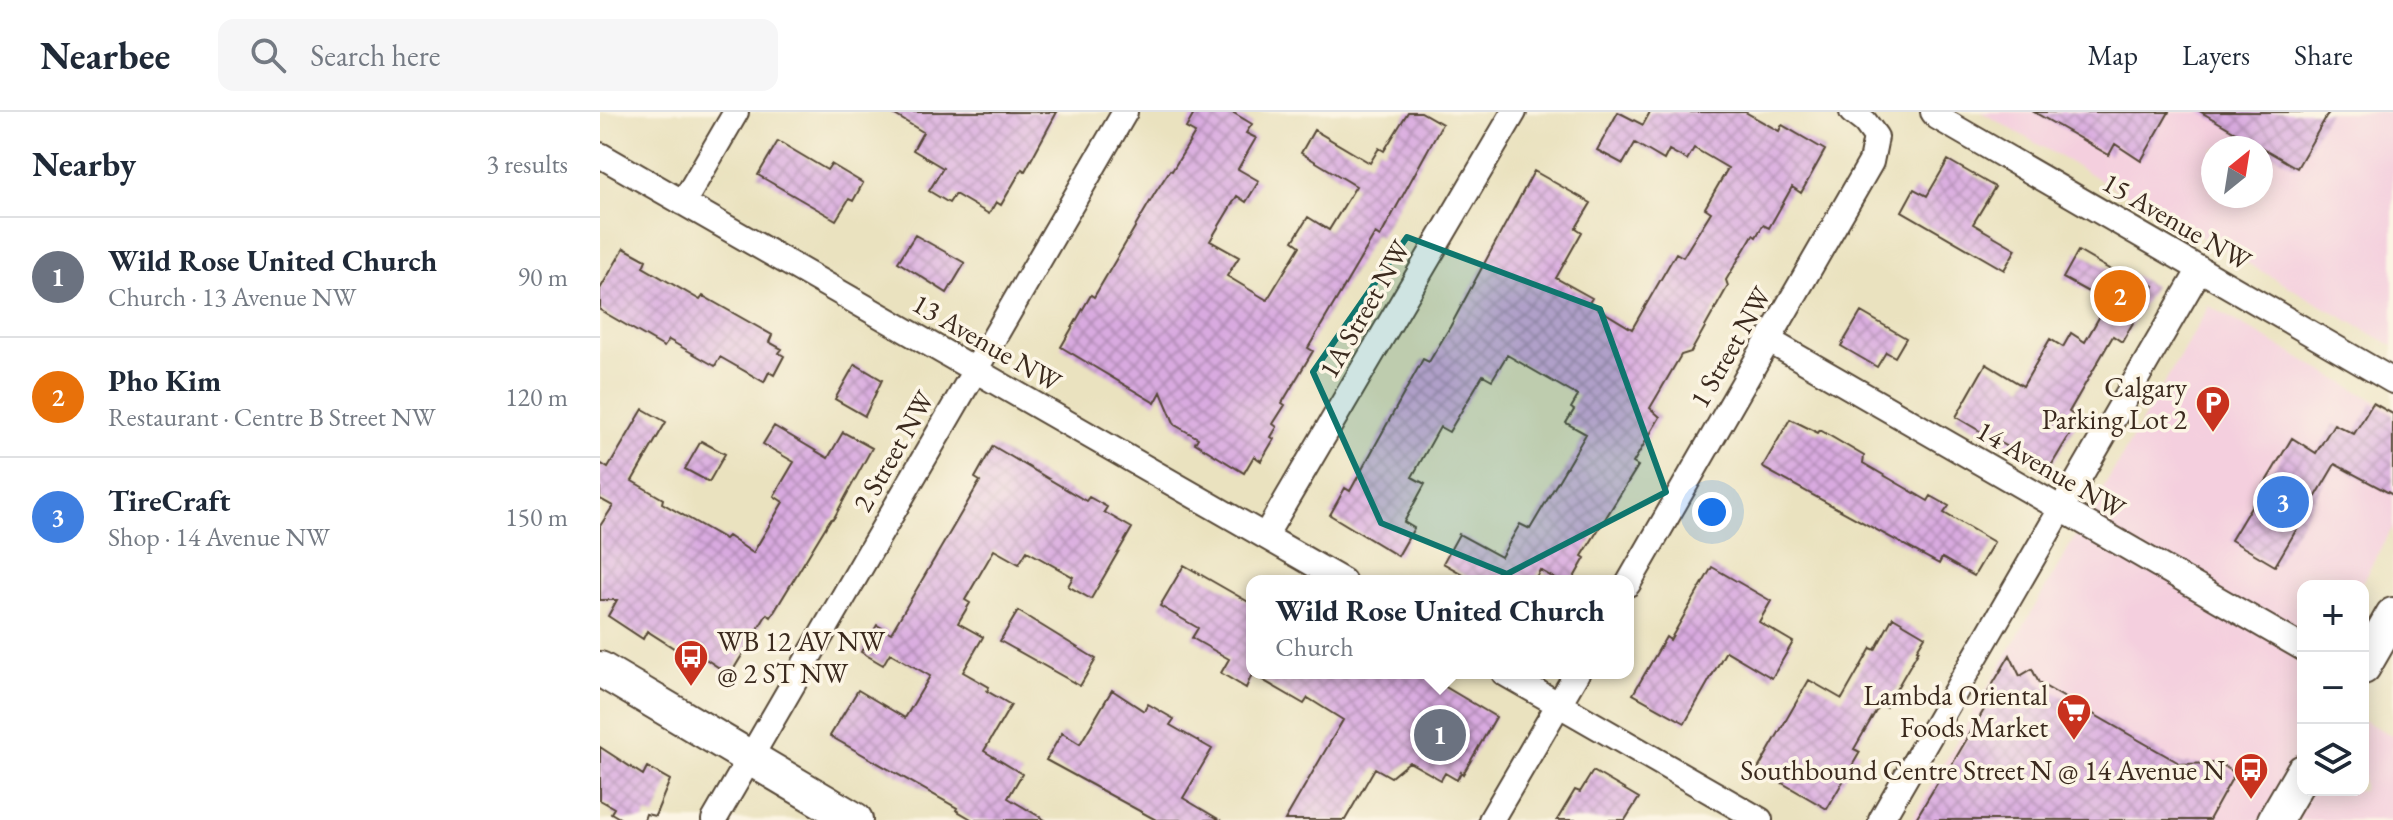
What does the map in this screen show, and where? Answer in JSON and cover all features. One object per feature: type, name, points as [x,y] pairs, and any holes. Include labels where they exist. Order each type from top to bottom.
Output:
[{"type":"street","points":[[683,203],[736,112]]},
{"type":"street","name":"2 Street NW","points":[[714,820],[1125,112]]},
{"type":"street","name":"1A Street NW","points":[[1265,536],[1514,112]]},
{"type":"street","name":"1 Street NW","points":[[1633,575],[1871,162],[1876,137],[1865,122],[1852,112]]},
{"type":"street","name":"15 Avenue NW","points":[[1933,112],[2393,381]]},
{"type":"street","name":"13 Avenue NW","points":[[600,155],[1333,575]]},
{"type":"street","points":[[1881,820],[2200,269]]},
{"type":"street","name":"14 Avenue NW","points":[[1768,340],[2297,645]]},
{"type":"street","points":[[2369,657],[2393,615]]},
{"type":"street","points":[[600,669],[855,820]]},
{"type":"street","points":[[1514,679],[1760,820]]},
{"type":"street","points":[[1491,820],[1573,679]]},
{"type":"street","points":[[2275,820],[2297,782]]},
{"type":"highlighted area","points":[[1407,237],[1600,309],[1666,492],[1507,574],[1381,523],[1313,372]]},
{"type":"shaded area","points":[[1981,112],[2393,112],[2393,346]]},
{"type":"shaded area","points":[[2209,306],[2393,411],[2393,527],[2363,580],[2297,580],[2297,796],[2369,796],[2369,723],[2393,736],[2393,820],[1911,820]]},
{"type":"building","points":[[890,112],[1057,112],[1025,171],[1022,169],[1001,205],[996,202],[989,214],[955,194],[949,203],[929,191],[943,168],[913,150],[923,132]]},
{"type":"building","points":[[1195,112],[1232,112],[1252,124],[1246,133],[1256,138],[1238,169],[1259,181],[1246,202],[1237,196],[1210,241],[1239,257],[1227,276],[1267,300],[1300,246],[1293,241],[1308,217],[1329,230],[1356,186],[1301,153],[1314,130],[1370,163],[1379,148],[1384,151],[1408,112],[1421,112],[1442,124],[1380,237],[1375,234],[1308,348],[1313,351],[1273,424],[1277,427],[1271,437],[1274,439],[1261,461],[1254,456],[1244,473],[1195,443],[1198,438],[1175,425],[1161,392],[1155,403],[1061,347],[1195,133],[1186,128]]},
{"type":"building","points":[[1618,112],[1643,125],[1650,112],[1745,112],[1779,131],[1782,125],[1825,150],[1801,193],[1792,187],[1769,228],[1763,225],[1756,237],[1753,235],[1726,280],[1728,286],[1691,352],[1681,355],[1650,408],[1660,417],[1633,463],[1638,466],[1582,556],[1585,558],[1575,575],[1549,575],[1540,570],[1537,575],[1464,575],[1443,563],[1459,534],[1501,557],[1520,524],[1530,529],[1586,434],[1566,423],[1578,396],[1507,355],[1492,380],[1483,375],[1449,432],[1440,427],[1412,477],[1425,484],[1404,522],[1414,528],[1398,556],[1330,515],[1345,488],[1350,491],[1423,359],[1429,362],[1450,327],[1534,171],[1591,203],[1576,228],[1582,232],[1556,278],[1592,298],[1589,303],[1632,329],[1676,253],[1683,257],[1711,212],[1705,208],[1728,168],[1694,148],[1687,160],[1669,150],[1664,160],[1635,143],[1623,164],[1597,150]]},
{"type":"building","points":[[2034,112],[2169,112],[2141,161],[2115,144],[2109,155]]},
{"type":"building","points":[[2201,112],[2329,112],[2297,168],[2273,154],[2273,136],[2242,136]]},
{"type":"building","points":[[778,141],[827,170],[831,164],[863,183],[853,201],[849,199],[836,220],[758,175]]},
{"type":"building","points":[[1948,160],[1995,187],[1973,224],[2016,249],[2004,270],[1902,211],[1914,189],[1927,196]]},
{"type":"building","points":[[915,235],[965,263],[947,293],[898,262]]},
{"type":"building","points":[[624,248],[646,260],[643,267],[700,300],[703,296],[772,335],[769,342],[782,349],[779,353],[784,356],[774,375],[769,372],[764,382],[720,357],[715,366],[669,340],[664,347],[600,310],[600,289]]},
{"type":"building","points":[[2078,251],[2123,277],[2126,271],[2154,286],[2122,342],[2113,336],[2069,412],[2079,419],[2048,471],[1956,417],[1986,364],[2023,386],[2050,339],[2063,347],[2071,333],[2085,342],[2105,307],[2090,298],[2092,294],[2063,278]]},
{"type":"building","points":[[1861,312],[1906,338],[1895,357],[1886,352],[1877,367],[1841,346]]},
{"type":"building","points":[[855,364],[882,380],[865,416],[835,399]]},
{"type":"building","points":[[2373,403],[2393,414],[2393,495],[2335,464],[2275,566],[2231,540],[2292,438],[2316,453],[2334,424],[2354,434]]},
{"type":"building","points":[[643,409],[666,422],[632,481],[663,499],[662,503],[725,539],[728,536],[753,553],[783,502],[774,496],[794,462],[763,444],[774,426],[828,458],[843,432],[872,448],[834,518],[771,617],[767,614],[730,675],[695,652],[691,659],[647,631],[643,639],[608,616],[617,600],[600,600],[600,526],[613,506],[600,499],[600,463],[608,468]]},
{"type":"building","points":[[1790,419],[1818,433],[1820,430],[1864,456],[1863,463],[1928,501],[1931,496],[1949,506],[1944,513],[1994,542],[1974,576],[1942,558],[1939,564],[1765,469],[1763,466]]},
{"type":"building","points":[[701,441],[725,454],[709,482],[685,469]]},
{"type":"building","points":[[993,446],[1086,501],[1089,497],[1107,507],[1104,512],[1132,528],[1091,599],[1068,586],[1073,577],[1027,551],[1019,564],[994,550],[965,600],[970,603],[958,623],[983,637],[963,672],[1011,705],[984,751],[1022,774],[1008,798],[1045,820],[973,820],[830,736],[858,690],[905,718],[930,676],[890,653],[883,665],[861,652],[877,625],[891,633],[980,481],[975,478]]},
{"type":"building","points":[[1184,565],[1246,601],[1246,679],[1250,679],[1246,688],[1221,673],[1229,659],[1192,638],[1198,628],[1160,606]]},
{"type":"building","points":[[1712,567],[1771,601],[1759,622],[1793,642],[1772,678],[1726,651],[1685,723],[1633,694],[1666,637],[1670,640]]},
{"type":"building","points":[[1018,611],[1096,659],[1080,686],[1000,641]]},
{"type":"building","points":[[1893,617],[1925,636],[1886,707],[1880,704],[1854,749],[1860,752],[1827,809],[1758,769],[1809,680],[1842,699]]},
{"type":"building","points":[[2010,655],[2020,676],[2032,669],[2039,683],[2181,764],[2219,763],[2235,773],[2209,820],[1915,820],[1985,708],[1980,706]]},
{"type":"building","points":[[1261,679],[1432,679],[1496,717],[1457,780],[1445,773],[1441,780],[1409,762],[1391,777],[1375,768],[1345,820],[1285,820],[1343,720],[1308,698],[1304,704]]},
{"type":"building","points":[[1112,690],[1144,711],[1148,704],[1174,719],[1170,725],[1212,749],[1183,798],[1220,820],[1156,820],[1046,760],[1062,733],[1080,744]]},
{"type":"building","points":[[600,747],[643,775],[647,767],[670,780],[655,816],[646,814],[644,820],[623,820],[611,813],[614,808],[600,800]]},
{"type":"building","points":[[1593,771],[1639,798],[1625,820],[1557,820],[1575,790],[1580,792]]},
{"type":"place","name":"Pho Kim","points":[[2120,296]]},
{"type":"place","name":"Calgary Parking Lot 2","points":[[2213,434]]},
{"type":"place","name":"TireCraft","points":[[2283,502]]},
{"type":"place","name":"WB 12 AV NW @ 2 ST NW","points":[[691,688]]},
{"type":"place","name":"Wild Rose United Church","points":[[1440,735]]},
{"type":"place","name":"Lambda Oriental Foods Market","points":[[2074,742]]},
{"type":"place","name":"Southbound Centre Street N @ 14 Avenue N","points":[[2251,801]]}]
